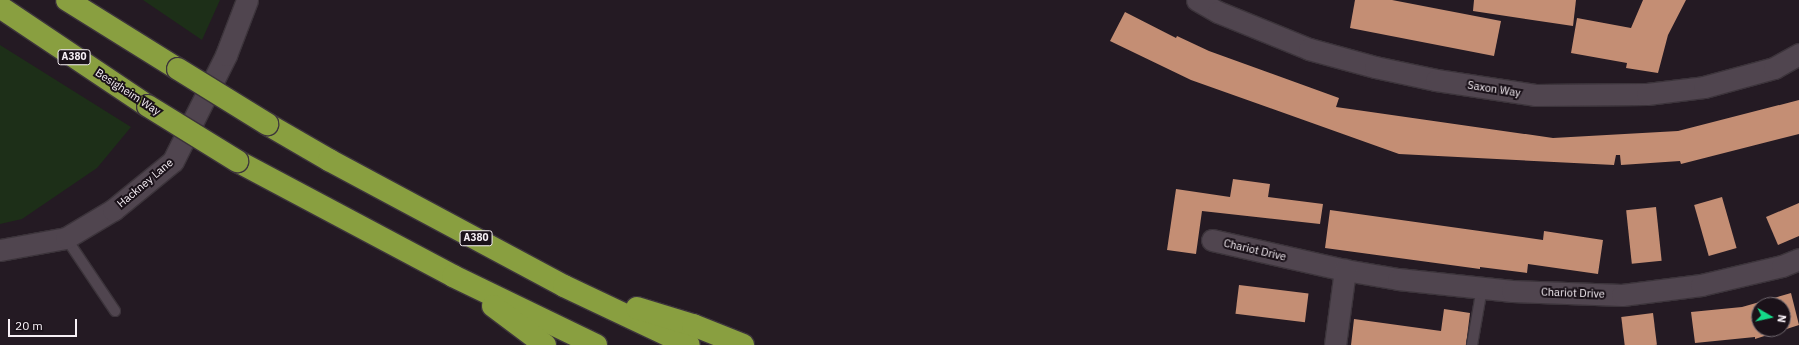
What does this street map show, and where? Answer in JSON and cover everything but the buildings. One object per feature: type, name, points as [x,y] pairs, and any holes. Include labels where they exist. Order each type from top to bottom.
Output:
[{"type":"highway","name":"A380","points":[[67,0],[267,124],[329,160],[564,286],[689,345]]},
{"type":"highway","name":"Besigheim Way","points":[[0,7],[148,106],[237,161],[453,276]]},
{"type":"highway","name":"A380","points":[[453,276],[545,345]]},
{"type":"highway","name":"A380","points":[[453,276],[596,345]]},
{"type":"highway","name":"A380","points":[[564,286],[693,325],[743,345]]},
{"type":"street","name":"Hackney Lane","points":[[0,250],[66,238],[113,210],[173,161],[226,55],[247,0]]},
{"type":"street","name":"Saxon Way","points":[[1197,0],[1218,12],[1309,49],[1375,67],[1436,80],[1535,95],[1647,94],[1704,87],[1774,68],[1799,54]]},
{"type":"street","name":"Chariot Drive","points":[[1212,240],[1345,270],[1398,279],[1512,291],[1622,295],[1701,285],[1782,266],[1799,260]]},
{"type":"street","points":[[1336,345],[1345,270]]},
{"type":"lane","points":[[66,238],[115,311]]},
{"type":"lane","points":[[1472,345],[1482,288]]},
{"type":"green space","points":[[143,0],[220,0],[202,40]]},
{"type":"green space","points":[[0,45],[131,127],[97,168],[22,219],[0,224]]}]
